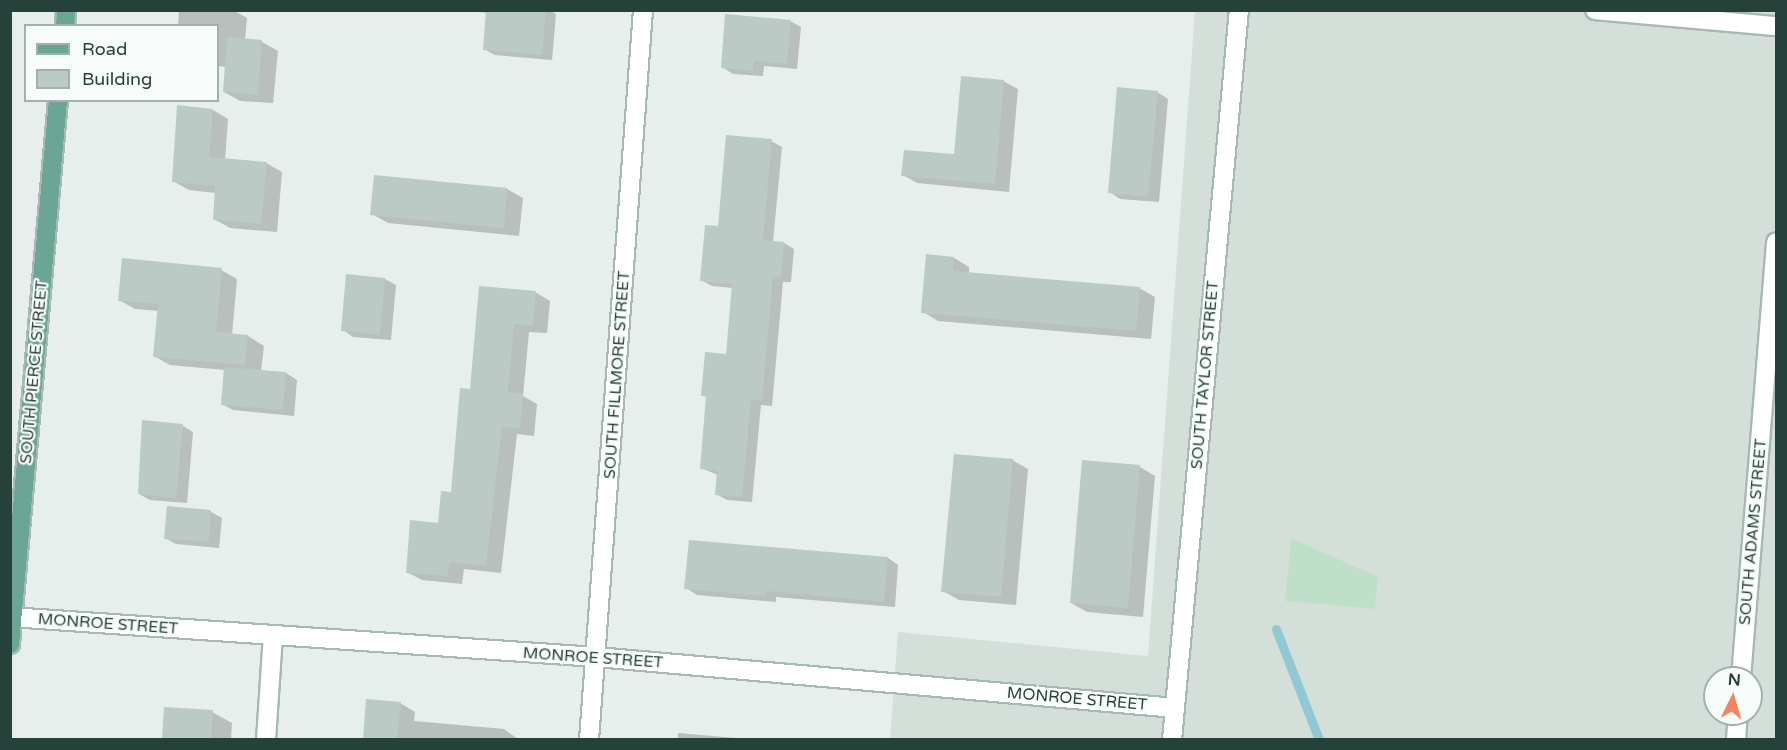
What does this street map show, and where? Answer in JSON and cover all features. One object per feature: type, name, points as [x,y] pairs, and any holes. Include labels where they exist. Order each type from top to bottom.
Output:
[{"type":"main road","name":"SOUTH PIERCE STREET","points":[[10,644],[58,102]]},
{"type":"street","name":"SOUTH FILLMORE STREET","points":[[589,740],[643,10]]},
{"type":"street","name":"SOUTH TAYLOR STREET","points":[[1172,740],[1239,10]]},
{"type":"street","points":[[1594,10],[1776,26]]},
{"type":"street","name":"SOUTH ADAMS STREET","points":[[1742,666],[1776,242]]},
{"type":"street","name":"MONROE STREET","points":[[12,617],[596,657],[1174,708]]},
{"type":"street","points":[[266,740],[273,635]]},
{"type":"shaded area","points":[[1195,11],[1776,11],[1776,739],[890,740],[898,632],[1148,656]]},
{"type":"green space","points":[[1291,538],[1378,577],[1375,609],[1285,601]]},
{"type":"building","points":[[486,10],[546,10],[542,55],[483,50]]},
{"type":"building","points":[[725,14],[791,20],[787,64],[754,61],[753,71],[721,68]]},
{"type":"building","points":[[227,37],[262,40],[258,95],[223,92]]},
{"type":"building","points":[[961,76],[1004,80],[995,184],[901,176],[904,150],[954,154]]},
{"type":"building","points":[[1117,87],[1158,91],[1148,197],[1108,193]]},
{"type":"building","points":[[177,105],[213,109],[209,157],[267,162],[261,224],[213,220],[215,186],[172,182]]},
{"type":"building","points":[[726,135],[772,139],[763,240],[784,242],[781,277],[773,276],[762,401],[751,400],[742,497],[715,495],[717,471],[700,469],[706,396],[701,396],[705,352],[726,354],[732,284],[700,281],[705,225],[718,226]]},
{"type":"building","points":[[374,175],[507,188],[504,228],[370,215]]},
{"type":"building","points":[[926,254],[954,257],[953,271],[1140,287],[1136,331],[921,313]]},
{"type":"building","points":[[122,258],[222,268],[216,332],[248,335],[245,365],[153,357],[158,304],[118,301]]},
{"type":"building","points":[[346,274],[385,278],[380,335],[341,331]]},
{"type":"building","points":[[479,286],[536,291],[533,326],[514,324],[508,392],[523,394],[520,428],[502,427],[486,566],[449,562],[448,576],[406,573],[410,520],[438,523],[441,491],[451,492],[460,388],[470,389]]},
{"type":"building","points":[[224,367],[286,372],[283,410],[221,405]]},
{"type":"building","points":[[142,420],[183,424],[176,498],[138,494]]},
{"type":"building","points":[[954,454],[1013,459],[1001,597],[941,592]]},
{"type":"building","points":[[1082,460],[1140,465],[1128,608],[1070,603]]},
{"type":"building","points":[[167,506],[211,510],[209,542],[164,539]]},
{"type":"building","points":[[689,540],[888,557],[884,602],[766,591],[765,596],[684,589]]},
{"type":"building","points":[[366,699],[401,702],[397,740],[363,740]]},
{"type":"building","points":[[164,707],[213,710],[211,740],[162,740]]},
{"type":"waterway","points":[[1276,629],[1319,740]]}]
